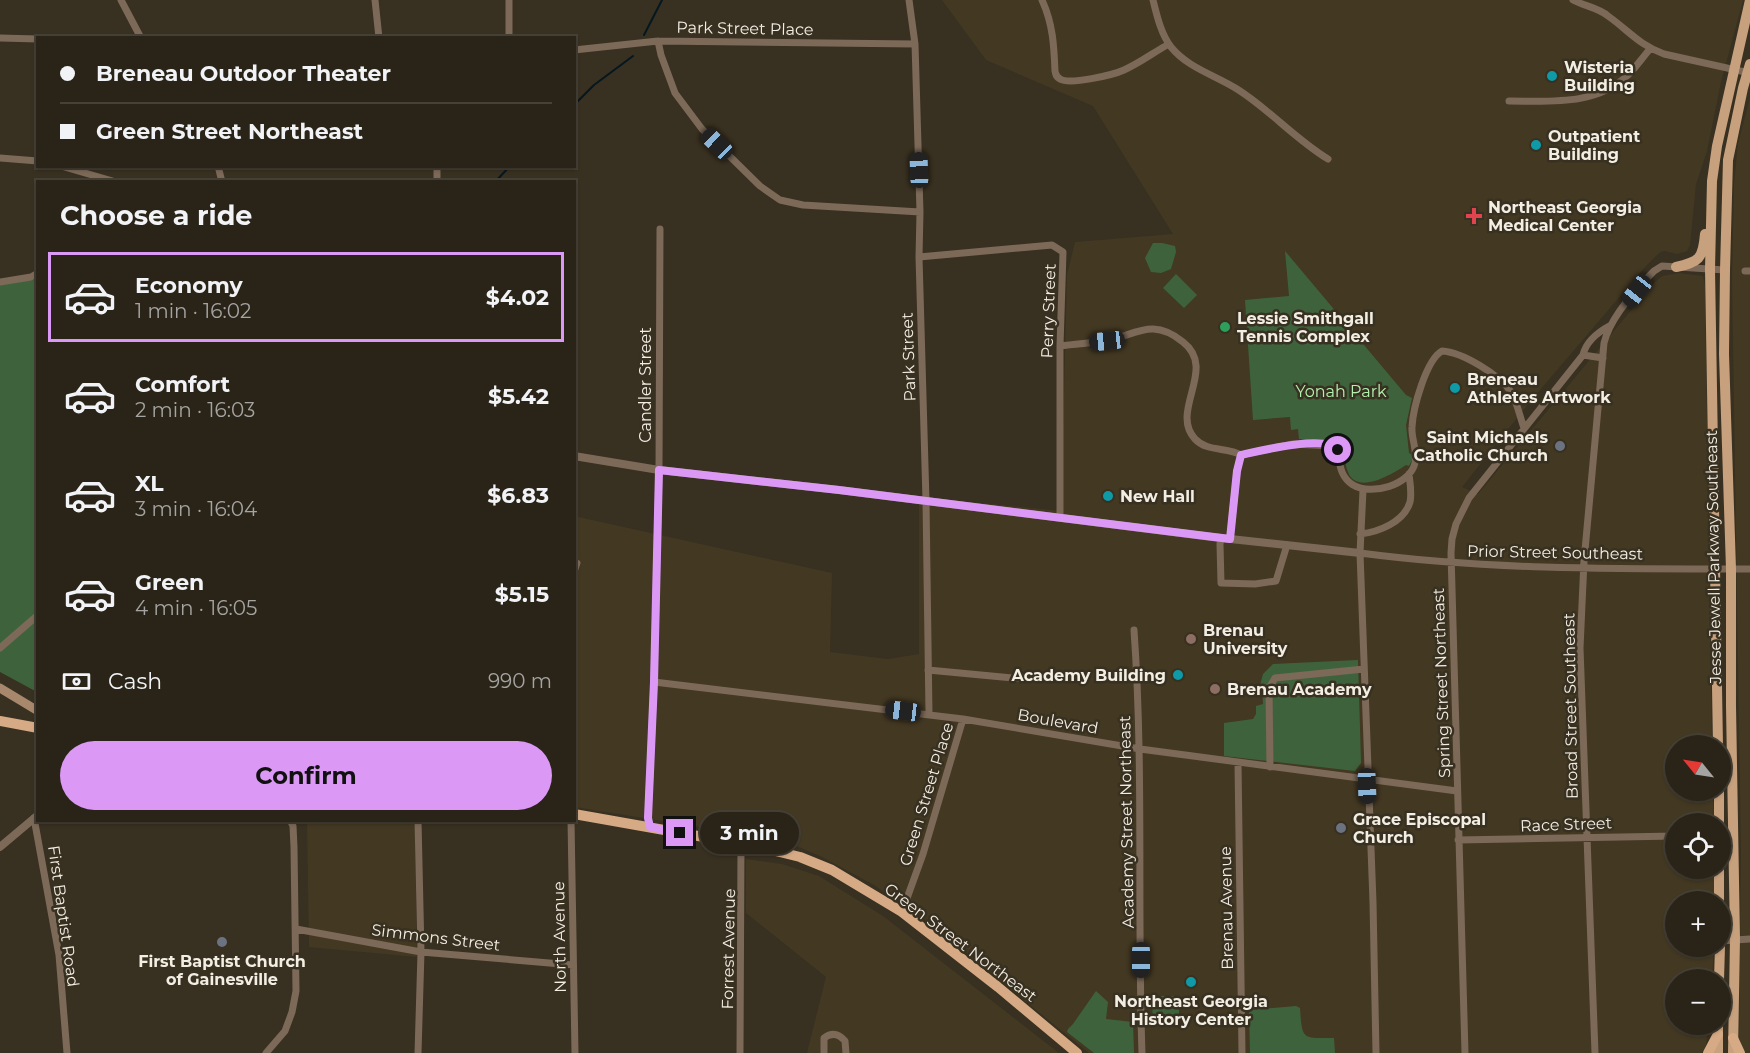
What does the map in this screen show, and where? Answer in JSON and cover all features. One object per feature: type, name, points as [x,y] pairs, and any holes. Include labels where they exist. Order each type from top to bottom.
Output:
[{"type":"highway","points":[[0,721],[36,728]]},
{"type":"highway","name":"Green Street Northeast","points":[[576,814],[741,844],[818,863],[853,881],[902,912],[1077,1053]]},
{"type":"highway","points":[[1708,1053],[1716,1035]]},
{"type":"highway","points":[[1733,1038],[1740,1053]]},
{"type":"main road","name":"Jesse Jewell Parkway Southeast","points":[[1718,735],[1710,269],[1712,181],[1717,146],[1750,0]]},
{"type":"main road","name":"Jesse Jewell Parkway Southeast","points":[[1733,1053],[1735,939],[1732,834],[1731,569],[1724,354],[1725,270],[1728,160],[1749,70]]},
{"type":"main road","points":[[1676,267],[1696,261],[1701,255],[1706,207],[1712,181]]},
{"type":"main road","points":[[0,688],[36,710]]},
{"type":"main road","points":[[1718,1035],[1718,1053]]},
{"type":"street","points":[[121,0],[140,36]]},
{"type":"street","points":[[375,0],[379,36]]},
{"type":"street","points":[[508,36],[509,0]]},
{"type":"street","name":"Park Street","points":[[909,0],[915,44],[920,212],[919,257],[929,714]]},
{"type":"street","points":[[1042,0],[1054,33],[1055,71],[1061,80],[1072,81],[1101,77],[1123,71],[1169,44]]},
{"type":"street","points":[[1154,0],[1158,20],[1169,44],[1190,64],[1236,88],[1328,159]]},
{"type":"street","points":[[1573,0],[1608,16],[1650,49],[1734,70],[1749,70]]},
{"type":"street","points":[[0,38],[36,39]]},
{"type":"street","points":[[658,41],[675,93],[702,129],[760,186],[780,200],[803,205],[920,212]]},
{"type":"street","name":"Park Street Place","points":[[576,50],[658,41],[915,44]]},
{"type":"street","points":[[1509,101],[1558,102],[1598,95],[1626,76],[1650,49]]},
{"type":"street","points":[[0,158],[36,161]]},
{"type":"street","points":[[68,168],[109,180]]},
{"type":"street","name":"Candler Street","points":[[650,827],[648,818],[659,470],[660,229]]},
{"type":"street","name":"Perry Street","points":[[919,257],[1052,245],[1063,252],[1060,346],[1060,517]]},
{"type":"street","name":"Spring Street Northeast","points":[[1465,1053],[1452,538],[1462,509],[1583,355],[1585,347],[1598,331],[1611,325],[1654,271],[1662,266],[1725,270]]},
{"type":"street","points":[[0,282],[31,278],[36,274]]},
{"type":"street","name":"Broad Street Southeast","points":[[1595,1053],[1580,648],[1584,567],[1604,343],[1611,325]]},
{"type":"street","points":[[1060,346],[1107,341],[1141,329],[1161,330],[1176,336],[1189,346],[1197,363],[1186,417],[1190,431],[1196,440],[1212,448],[1233,450],[1241,455],[1300,444],[1333,446],[1337,448],[1341,472],[1345,478],[1363,490],[1392,486],[1413,469],[1416,457],[1412,427],[1415,407],[1420,389],[1435,357],[1442,351],[1457,354],[1484,369],[1510,392],[1524,428]]},
{"type":"street","points":[[1583,355],[1603,358]]},
{"type":"street","points":[[1241,455],[1226,538],[1221,583],[1255,584],[1276,581],[1287,545]]},
{"type":"street","points":[[576,456],[659,470],[1360,553]]},
{"type":"street","points":[[1360,534],[1382,529],[1406,510],[1411,492],[1409,474]]},
{"type":"street","points":[[1363,490],[1360,553],[1376,1053]]},
{"type":"street","name":"Prior Street Southeast","points":[[1360,553],[1451,563],[1750,569]]},
{"type":"street","points":[[0,648],[36,617]]},
{"type":"street","name":"Academy Street Northeast","points":[[1134,630],[1140,749],[1138,807],[1142,1052]]},
{"type":"street","points":[[1270,767],[1269,688],[1275,678],[1364,669]]},
{"type":"street","points":[[928,670],[1023,679]]},
{"type":"street","name":"Boulevard","points":[[654,682],[929,714],[1140,749],[1457,790]]},
{"type":"street","name":"Green Street Place","points":[[902,912],[923,854],[963,719]]},
{"type":"street","name":"Brenau Avenue","points":[[1238,763],[1242,1053]]},
{"type":"street","points":[[0,848],[36,817]]},
{"type":"street","name":"First Baptist Road","points":[[37,822],[59,955],[67,1053]]},
{"type":"street","points":[[266,1053],[285,1031],[296,991],[294,847],[291,822]]},
{"type":"street","points":[[418,822],[421,951],[418,1053]]},
{"type":"street","name":"North Avenue","points":[[571,822],[575,1053]]},
{"type":"street","name":"Race Street","points":[[1458,840],[1665,836]]},
{"type":"street","name":"Forrest Avenue","points":[[740,1053],[741,844]]},
{"type":"street","name":"Simmons Street","points":[[296,929],[421,951],[573,965]]},
{"type":"street","points":[[1731,940],[1750,939]]},
{"type":"street","points":[[824,1053],[824,1038],[837,1035],[845,1041],[846,1053]]},
{"type":"shaded area","points":[[942,0],[1743,0],[1721,82],[1707,151],[1696,184],[1690,245],[1687,251],[1677,254],[1660,252],[1645,267],[1529,403],[1462,487],[1478,494],[1662,276],[1679,273],[1703,276],[1705,286],[1712,735],[1665,735],[1665,801],[1713,801],[1714,813],[1665,813],[1665,879],[1715,879],[1715,891],[1665,891],[1665,957],[1713,957],[1713,969],[1665,969],[1665,1035],[1707,1035],[1702,1053],[1089,1053],[934,927],[874,885],[822,857],[792,844],[762,837],[576,807],[576,516],[832,573],[830,652],[888,659],[919,654],[919,497],[1061,511],[1067,275],[1075,242],[1173,234],[1093,106],[986,60]]},
{"type":"shaded area","points":[[1750,98],[1750,1053],[1744,1053],[1739,1048],[1741,853],[1732,280],[1734,184],[1738,143]]},
{"type":"shaded area","points":[[307,822],[415,822],[417,957],[309,947]]},
{"type":"shaded area","points":[[746,859],[782,864],[819,876],[883,916],[1059,1053],[807,1053],[826,977],[746,913]]},
{"type":"green space","points":[[1153,243],[1175,246],[1176,252],[1171,269],[1161,273],[1151,272],[1145,258]]},
{"type":"green space","name":"Yonah Park","points":[[1285,251],[1406,395],[1412,398],[1406,425],[1409,453],[1414,456],[1409,466],[1406,465],[1376,480],[1359,482],[1353,479],[1348,472],[1343,439],[1326,442],[1299,439],[1298,429],[1291,430],[1290,417],[1253,420],[1245,300],[1289,296]]},
{"type":"green space","points":[[1176,274],[1197,295],[1184,308],[1163,288]]},
{"type":"green space","points":[[36,280],[36,691],[0,672],[0,281]]},
{"type":"green space","points":[[1358,660],[1361,763],[1355,771],[1224,756],[1224,723],[1253,719],[1256,706],[1263,704],[1262,686],[1260,685],[1263,674],[1273,664]]},
{"type":"green space","points":[[1096,991],[1108,1002],[1106,1019],[1133,1022],[1134,1053],[1094,1053],[1067,1032]]},
{"type":"green space","points":[[1152,996],[1179,996],[1179,1026],[1153,1026]]},
{"type":"green space","points":[[1296,1006],[1300,1008],[1303,1032],[1310,1037],[1334,1038],[1335,1053],[1250,1053],[1249,1010]]},
{"type":"waterway","points":[[644,35],[662,0]]},
{"type":"waterway","points":[[576,103],[594,85],[633,56]]},
{"type":"waterway","points":[[497,180],[508,168]]},
{"type":"place","name":"Wisteria Building","points":[[1552,76]]},
{"type":"place","name":"Outpatient Building","points":[[1536,145]]},
{"type":"place","name":"Northeast Georgia Medical Center","points":[[1474,216]]},
{"type":"place","name":"Lessie Smithgall Tennis Complex","points":[[1225,327]]},
{"type":"place","name":"Breneau Athletes Artwork","points":[[1455,388]]},
{"type":"place","name":"Saint Michaels Catholic Church","points":[[1560,446]]},
{"type":"place","name":"New Hall","points":[[1108,496]]},
{"type":"place","name":"Brenau University","points":[[1191,639]]},
{"type":"place","name":"Academy Building","points":[[1178,675]]},
{"type":"place","name":"Brenau Academy","points":[[1215,689]]},
{"type":"place","name":"Grace Episcopal Church","points":[[1341,828]]},
{"type":"place","name":"First Baptist Church of Gainesville","points":[[222,942]]},
{"type":"place","name":"Northeast Georgia History Center","points":[[1191,982]]},
{"type":"route","points":[[680,833],[650,827],[648,818],[659,470],[1230,539],[1237,471],[1241,455],[1300,444],[1333,446],[1338,450]]}]
